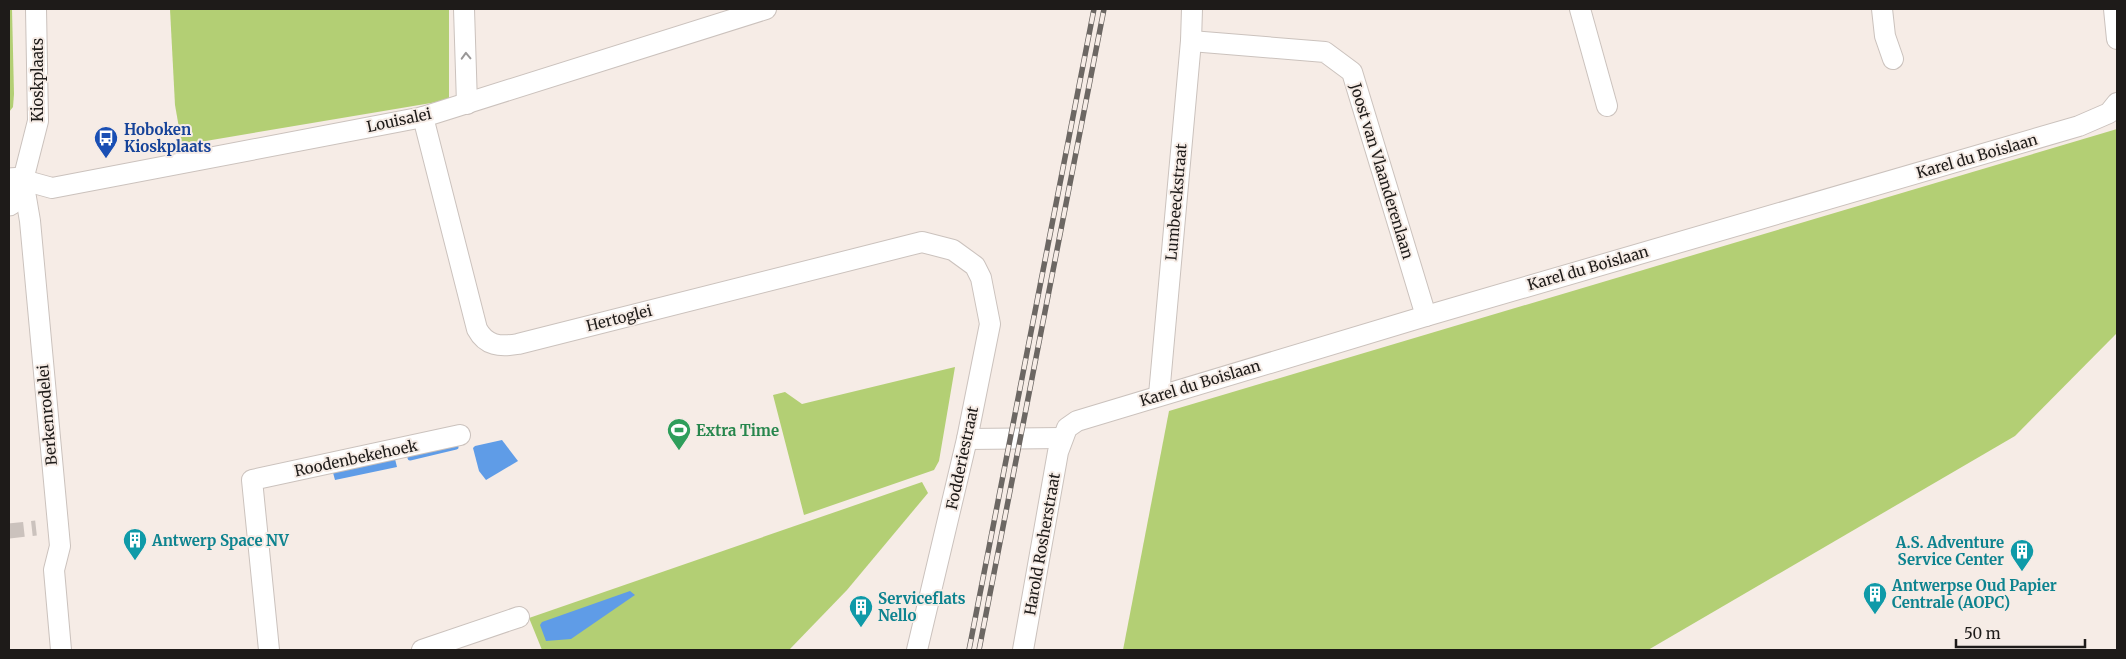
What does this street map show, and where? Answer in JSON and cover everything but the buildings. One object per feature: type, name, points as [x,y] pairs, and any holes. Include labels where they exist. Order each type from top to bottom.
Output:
[{"type":"street","name":"Kioskplaats","points":[[16,180],[38,121],[36,9]]},
{"type":"street","points":[[464,9],[467,104]]},
{"type":"street","name":"Louisalei","points":[[16,180],[52,188],[424,117],[467,104],[724,15],[766,9]]},
{"type":"street","name":"Lumbeeckstraat","points":[[1160,395],[1191,41],[1192,9]]},
{"type":"street","points":[[1580,9],[1607,106]]},
{"type":"street","points":[[1882,9],[1885,36],[1893,59]]},
{"type":"street","points":[[2114,9],[2117,38]]},
{"type":"street","name":"Joost van Vlaanderenlaan","points":[[1191,41],[1326,52],[1352,72],[1426,316]]},
{"type":"street","name":"Karel du Boislaan","points":[[1062,438],[1067,428],[1077,421],[1426,316],[2079,126],[2109,114],[2117,103]]},
{"type":"street","name":"Hertoglei","points":[[424,117],[477,329],[482,338],[488,343],[503,346],[518,344],[922,242],[953,250],[975,266]]},
{"type":"street","points":[[9,203],[20,194],[16,180]]},
{"type":"street","name":"Berkenrodelei","points":[[16,180],[30,221],[60,546],[54,570],[61,650]]},
{"type":"street","name":"Fodderiestraat","points":[[917,650],[967,438],[990,324],[981,278],[975,266]]},
{"type":"street","name":"Roodenbekehoek","points":[[269,650],[252,480],[460,435]]},
{"type":"street","points":[[967,438],[1062,438]]},
{"type":"street","name":"Harold Rosherstraat","points":[[1023,650],[1062,438]]},
{"type":"street","points":[[422,650],[519,617]]},
{"type":"green space","points":[[9,9],[12,9],[14,94],[13,107],[9,112]]},
{"type":"green space","points":[[170,9],[449,9],[449,100],[182,145],[175,105]]},
{"type":"green space","points":[[2117,129],[2117,333],[2015,436],[1648,650],[1123,650],[1169,411]]},
{"type":"green space","points":[[955,367],[939,461],[934,470],[804,515],[773,395],[785,392],[802,404]]},
{"type":"green space","points":[[922,482],[928,493],[847,590],[789,650],[542,650],[529,618]]},
{"type":"water","points":[[502,440],[518,461],[486,480],[479,471],[473,448]]},
{"type":"water","points":[[394,455],[397,467],[335,480],[332,469]]},
{"type":"water","points":[[630,591],[635,595],[571,639],[546,641],[540,625],[542,622]]},
{"type":"waterway","points":[[410,458],[456,447]]},
{"type":"tunnel","points":[[9,531],[36,528]]},
{"type":"railway","points":[[969,650],[1094,9]]},
{"type":"railway","points":[[979,650],[1104,9]]},
{"type":"place","name":"Hoboken Kioskplaats","points":[[106,159]]},
{"type":"place","name":"Extra Time","points":[[679,451]]},
{"type":"place","name":"Antwerp Space NV","points":[[135,561]]},
{"type":"place","name":"A.S. Adventure Service Center","points":[[2022,572]]},
{"type":"place","name":"Antwerpse Oud Papier Centrale (AOPC)","points":[[1875,615]]},
{"type":"place","name":"Serviceflats Nello","points":[[861,628]]}]
